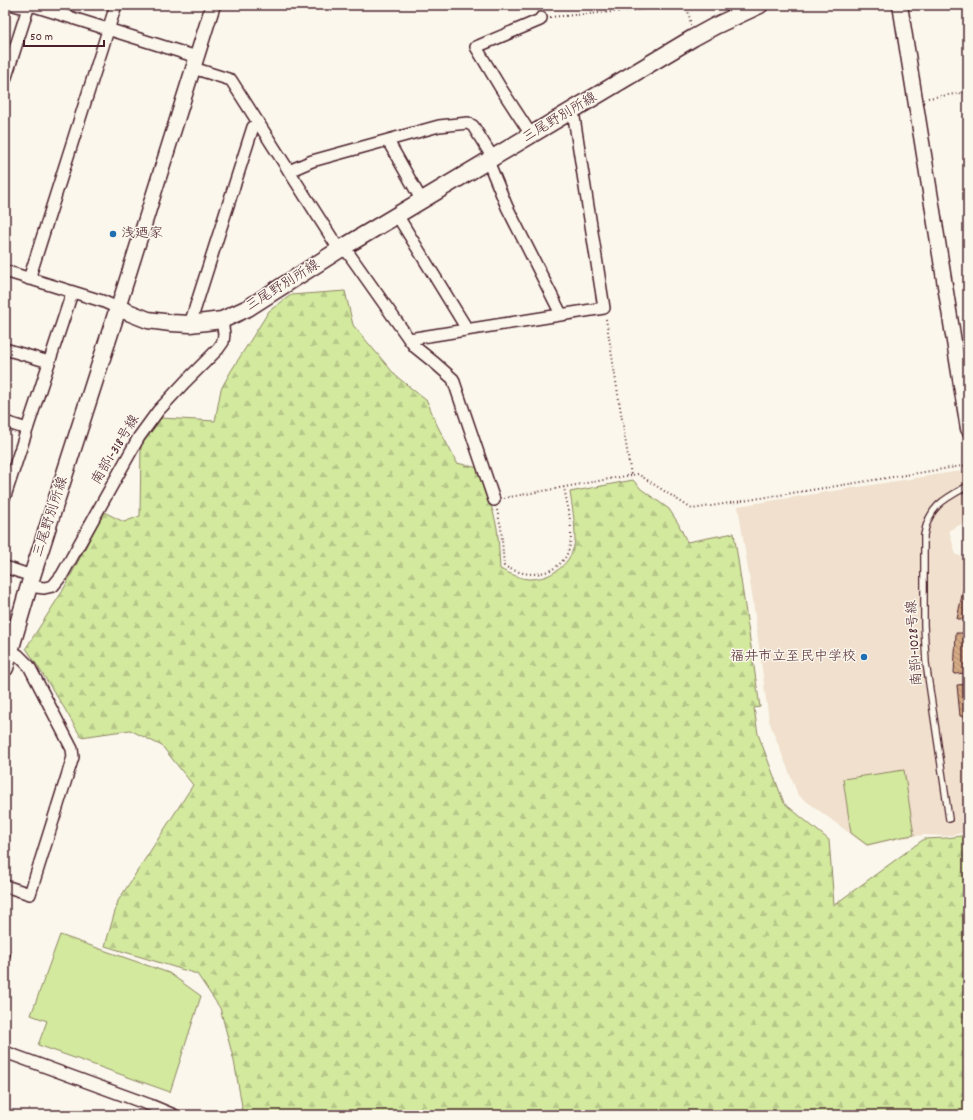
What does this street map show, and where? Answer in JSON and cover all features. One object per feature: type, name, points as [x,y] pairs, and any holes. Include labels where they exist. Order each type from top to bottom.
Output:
[{"type":"main road","name":"三尾野別所線","points":[[5,668],[30,581],[118,308],[148,320],[171,324],[190,324],[222,320],[248,308],[342,248],[490,159],[532,136],[693,38],[760,5]]},
{"type":"street","points":[[14,5],[21,7],[34,6],[108,29],[195,62],[231,80],[335,243],[349,254],[415,347],[453,379],[494,500]]},
{"type":"street","points":[[29,279],[116,5]]},
{"type":"street","points":[[5,271],[102,301],[118,308],[213,5]]},
{"type":"street","points":[[900,5],[968,429]]},
{"type":"street","points":[[6,74],[28,6]]},
{"type":"street","points":[[532,136],[476,47],[540,20],[541,18]]},
{"type":"street","points":[[409,339],[604,308],[573,111]]},
{"type":"street","points":[[190,324],[253,127],[259,123]]},
{"type":"street","points":[[289,171],[312,161],[439,126],[468,123],[473,126],[490,159],[507,207],[561,314]]},
{"type":"street","points":[[388,141],[422,201]]},
{"type":"street","points":[[398,215],[467,329]]},
{"type":"street","points":[[5,495],[72,292]]},
{"type":"street","name":"南部1-318号線","points":[[30,581],[44,588],[53,586],[62,575],[139,437],[158,411],[223,342],[224,334],[222,320]]},
{"type":"street","points":[[5,349],[48,362]]},
{"type":"street","points":[[5,422],[27,429]]},
{"type":"street","points":[[5,567],[30,581]]},
{"type":"street","points":[[5,886],[30,894],[73,757],[72,748],[28,666],[18,655],[10,651]]},
{"type":"street","points":[[5,1052],[174,1115]]},
{"type":"lane","name":"南部1-1028号線","points":[[949,819],[926,663],[924,624],[924,535],[926,523],[931,513],[939,504],[951,495],[968,486]]},
{"type":"path","points":[[541,18],[688,6],[693,38]]},
{"type":"path","points":[[915,100],[968,92]]},
{"type":"path","points":[[604,308],[631,475]]},
{"type":"path","points":[[564,487],[571,534],[567,556],[560,565],[542,574],[531,575],[512,570],[504,566],[501,527],[494,500],[564,487],[638,474],[692,509],[968,465]]},
{"type":"shaded area","name":"福井市立至民中学校","points":[[967,470],[968,521],[949,530],[956,555],[968,558],[968,832],[946,836],[924,835],[901,838],[867,846],[798,795],[769,721],[752,594],[738,506]]},
{"type":"green space","points":[[345,291],[353,325],[396,376],[427,401],[437,425],[457,463],[478,468],[497,528],[500,569],[516,576],[528,579],[541,578],[556,571],[563,566],[568,559],[574,544],[575,535],[570,492],[633,480],[641,489],[669,509],[687,542],[734,533],[760,707],[754,708],[758,734],[784,803],[829,840],[834,905],[924,839],[968,835],[968,1115],[240,1115],[242,1106],[234,1061],[220,1008],[197,974],[105,946],[118,901],[193,785],[162,746],[130,730],[81,737],[26,648],[62,592],[104,512],[124,522],[140,516],[141,446],[161,418],[215,421],[221,389],[269,311],[291,295]]},
{"type":"green space","points":[[904,770],[914,835],[867,845],[851,833],[843,779]]},
{"type":"green space","points":[[60,935],[169,973],[201,996],[170,1092],[38,1045],[47,1021],[31,1015]]},
{"type":"building","points":[[966,576],[968,577],[968,673],[954,674],[956,633],[963,633],[964,619],[957,619]]},
{"type":"building","points":[[968,684],[968,718],[960,716],[957,685]]},
{"type":"building","points":[[5,952],[11,954],[5,972]]},
{"type":"place","name":"浅廼家","points":[[113,234]]},
{"type":"place","name":"福井市立至民中学校","points":[[864,657]]}]
